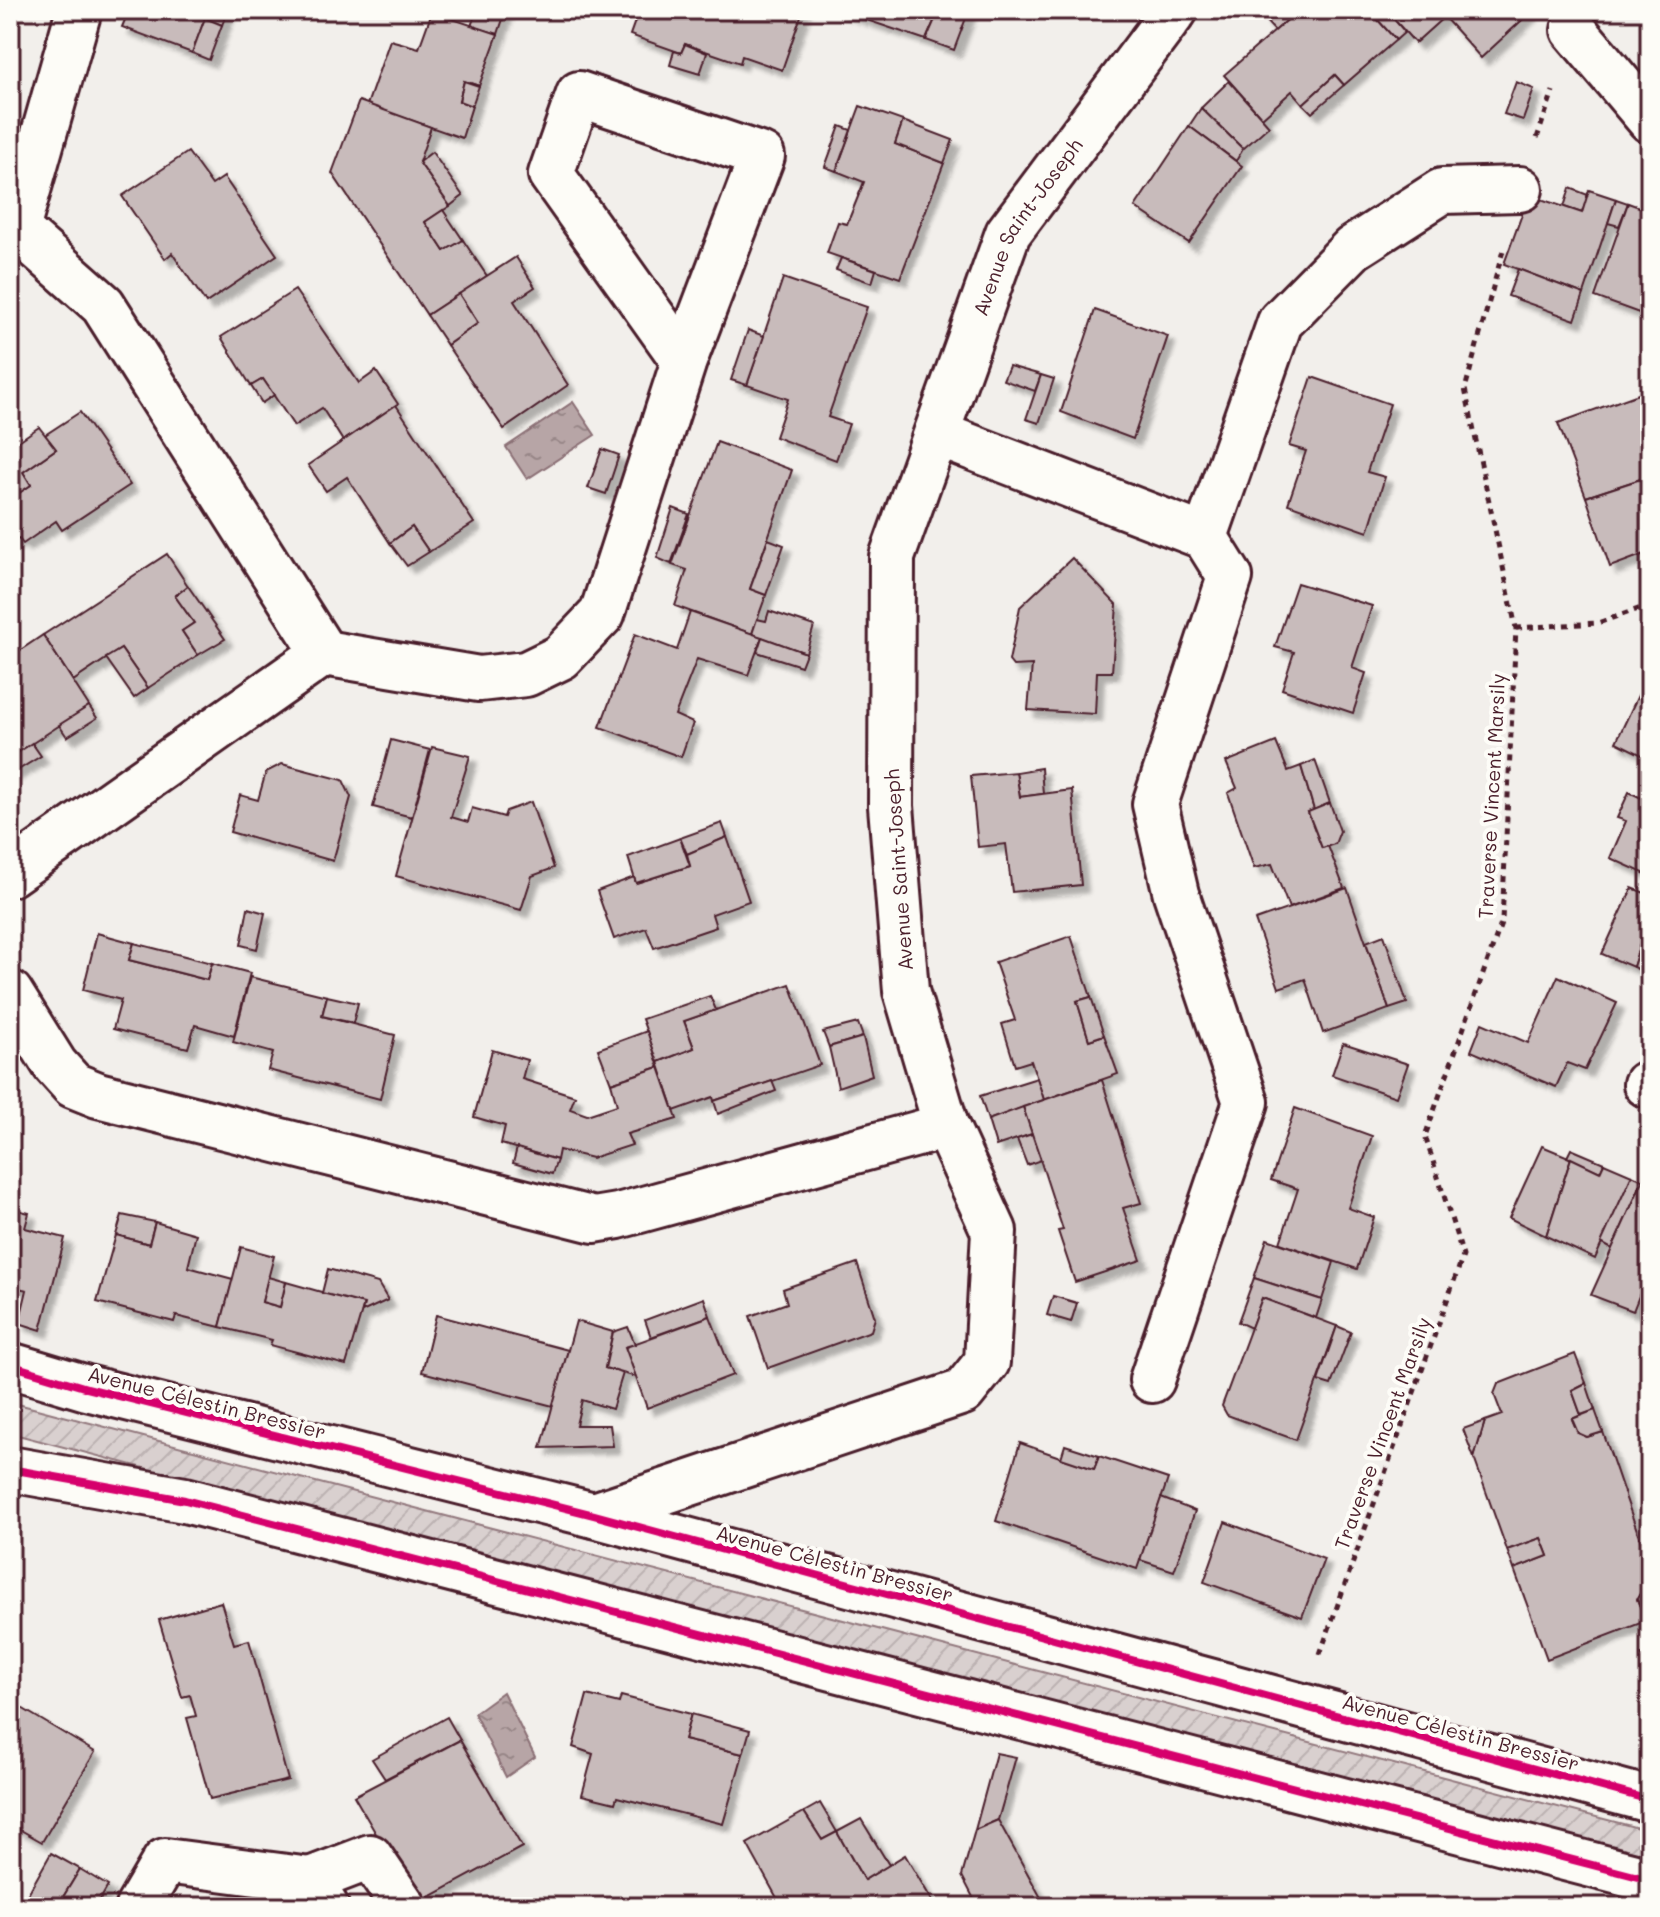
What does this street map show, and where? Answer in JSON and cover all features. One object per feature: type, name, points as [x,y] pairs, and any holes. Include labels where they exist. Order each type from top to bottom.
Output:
[{"type":"street","points":[[79,10],[14,239],[103,305],[324,653]]},
{"type":"street","name":"Avenue Saint-Joseph","points":[[594,1515],[963,1392],[987,1362],[994,1231],[946,1126],[906,991],[891,806],[892,557],[1008,233],[1175,10]]},
{"type":"street","points":[[1574,30],[1650,120]]},
{"type":"street","points":[[10,874],[324,653],[479,679],[526,674],[561,657],[602,614],[684,361],[762,156],[579,94],[551,174],[684,361]]},
{"type":"street","points":[[1205,537],[1280,322],[1353,248],[1442,191],[1520,189]]},
{"type":"street","points":[[937,434],[1205,537],[1230,577],[1155,804],[1176,894],[1246,1102],[1152,1380]]},
{"type":"street","points":[[10,993],[55,1065],[73,1085],[98,1095],[594,1220],[946,1126]]},
{"type":"street","name":"Avenue Célestin Bressier","points":[[10,1365],[102,1392],[594,1515],[1650,1800]]},
{"type":"street","points":[[10,1469],[185,1500],[1650,1880]]},
{"type":"street","points":[[138,1907],[165,1861],[318,1894],[370,1857],[404,1907]]},
{"type":"path","points":[[1516,628],[1598,623],[1650,605]]},
{"type":"shaded area","points":[[10,1402],[1650,1831],[1650,1861],[10,1433]]},
{"type":"water","points":[[573,402],[595,435],[527,479],[506,447]]},
{"type":"water","points":[[503,1692],[535,1757],[506,1777],[474,1713]]},
{"type":"building","points":[[129,10],[228,10],[222,25],[205,18],[192,53],[122,27]]},
{"type":"building","points":[[477,10],[506,10],[498,34],[471,26]]},
{"type":"building","points":[[639,10],[803,10],[782,70],[742,56],[740,63],[685,44],[681,53],[630,35]]},
{"type":"building","points":[[837,10],[939,10],[926,40]]},
{"type":"building","points":[[939,10],[969,10],[954,50],[926,40]]},
{"type":"building","points":[[1270,10],[1292,10],[1295,13],[1275,31],[1262,17]]},
{"type":"building","points":[[1299,10],[1369,10],[1396,40],[1344,85],[1335,75],[1303,104],[1292,91],[1262,118],[1224,75]]},
{"type":"building","points":[[1369,10],[1386,10],[1405,32],[1396,40]]},
{"type":"building","points":[[1386,10],[1533,10],[1481,58],[1444,17],[1415,43]]},
{"type":"building","points":[[432,12],[498,34],[479,86],[464,81],[459,101],[472,106],[462,138],[367,105],[390,40],[419,48]]},
{"type":"building","points":[[205,18],[222,25],[209,60],[192,53]]},
{"type":"building","points":[[685,44],[707,53],[700,74],[670,65],[674,51],[681,53]]},
{"type":"building","points":[[1335,75],[1344,85],[1312,113],[1303,104]]},
{"type":"building","points":[[464,81],[479,86],[472,106],[459,101]]},
{"type":"building","points":[[1229,81],[1269,126],[1243,149],[1201,108]]},
{"type":"building","points":[[1516,82],[1534,89],[1523,120],[1504,114]]},
{"type":"building","points":[[359,101],[431,127],[419,162],[450,206],[425,222],[444,251],[463,240],[487,276],[427,315],[332,173]]},
{"type":"building","points":[[860,106],[903,121],[895,144],[944,163],[900,278],[827,253],[838,222],[847,224],[864,182],[836,171]]},
{"type":"building","points":[[1201,108],[1243,149],[1236,161],[1189,126]]},
{"type":"building","points":[[903,121],[953,140],[944,163],[895,144]]},
{"type":"building","points":[[840,126],[851,130],[836,171],[825,167]]},
{"type":"building","points":[[1189,126],[1242,166],[1189,243],[1135,207]]},
{"type":"building","points":[[188,152],[212,185],[224,177],[277,255],[206,303],[172,253],[165,259],[122,196]]},
{"type":"building","points":[[432,152],[463,196],[450,206],[419,162]]},
{"type":"building","points":[[1570,188],[1588,195],[1582,213],[1564,207]]},
{"type":"building","points":[[1589,190],[1616,199],[1584,294],[1504,264],[1529,195],[1582,213]]},
{"type":"building","points":[[1616,199],[1628,203],[1619,226],[1608,223]]},
{"type":"building","points":[[1628,203],[1650,211],[1646,235],[1650,237],[1650,317],[1595,297]]},
{"type":"building","points":[[443,210],[463,240],[444,251],[425,222]]},
{"type":"building","points":[[516,257],[535,287],[514,301],[568,385],[504,429],[447,345],[478,323],[459,294]]},
{"type":"building","points":[[841,258],[876,270],[872,283],[836,270]]},
{"type":"building","points":[[1518,269],[1584,294],[1575,320],[1508,296]]},
{"type":"building","points":[[783,278],[867,307],[828,417],[849,424],[836,460],[775,437],[788,399],[747,385]]},
{"type":"building","points":[[295,290],[359,383],[376,371],[398,404],[343,441],[322,408],[294,426],[263,379],[251,386],[221,337]]},
{"type":"building","points":[[459,294],[478,323],[447,345],[427,315]]},
{"type":"building","points":[[1095,310],[1168,336],[1133,439],[1061,412]]},
{"type":"building","points":[[748,330],[764,336],[747,385],[731,380]]},
{"type":"building","points":[[1009,366],[1041,375],[1035,391],[1003,380]]},
{"type":"building","points":[[1041,375],[1054,379],[1039,423],[1026,419]]},
{"type":"building","points":[[1312,377],[1390,404],[1367,472],[1385,477],[1368,532],[1288,504],[1306,451],[1289,446]]},
{"type":"building","points":[[263,379],[274,395],[262,403],[251,386]]},
{"type":"building","points":[[1641,393],[1650,415],[1650,424],[1644,426],[1650,442],[1650,476],[1586,497],[1558,423]]},
{"type":"building","points":[[396,405],[474,523],[429,552],[412,527],[390,543],[347,477],[326,491],[308,465]]},
{"type":"building","points":[[80,412],[130,485],[62,530],[56,521],[23,544],[19,539],[10,544],[10,499],[31,485],[23,472],[56,449],[45,435]]},
{"type":"building","points":[[39,427],[56,449],[23,472],[31,485],[10,499],[10,447]]},
{"type":"building","points":[[717,442],[792,470],[750,589],[766,595],[752,634],[675,606],[687,570],[672,565]]},
{"type":"building","points":[[602,449],[619,455],[606,494],[588,488]]},
{"type":"building","points":[[1650,476],[1650,552],[1610,567],[1586,497]]},
{"type":"building","points":[[673,508],[689,514],[671,564],[657,558]]},
{"type":"building","points":[[412,527],[429,552],[407,566],[390,543]]},
{"type":"building","points":[[768,539],[784,545],[766,595],[750,589]]},
{"type":"building","points":[[167,554],[188,586],[175,596],[194,623],[182,631],[198,655],[148,688],[121,649],[73,681],[43,635]]},
{"type":"building","points":[[1072,558],[1117,605],[1112,672],[1097,672],[1095,714],[1028,710],[1032,665],[1013,666],[1009,661],[1020,607]]},
{"type":"building","points":[[1297,583],[1372,606],[1352,668],[1366,673],[1353,713],[1282,689],[1294,652],[1275,647]]},
{"type":"building","points":[[188,586],[225,639],[198,655],[182,631],[194,623],[175,596]]},
{"type":"building","points":[[769,611],[814,626],[806,653],[752,634],[757,619],[766,621]]},
{"type":"building","points":[[690,612],[762,637],[748,675],[697,659],[675,715],[693,723],[681,757],[600,727],[635,634],[677,650]]},
{"type":"building","points":[[43,635],[89,706],[10,758],[10,657]]},
{"type":"building","points":[[762,637],[806,653],[801,666],[757,652]]},
{"type":"building","points":[[121,649],[148,688],[134,698],[106,658]]},
{"type":"building","points":[[1650,670],[1650,759],[1616,742]]},
{"type":"building","points":[[89,706],[97,718],[67,737],[59,725]]},
{"type":"building","points":[[391,740],[430,750],[412,817],[373,807]]},
{"type":"building","points":[[1276,742],[1288,771],[1301,766],[1314,810],[1308,812],[1322,848],[1328,846],[1344,888],[1289,908],[1272,864],[1254,868],[1228,793],[1237,788],[1226,762]]},
{"type":"building","points":[[32,743],[41,756],[10,775],[10,758]]},
{"type":"building","points":[[432,747],[470,756],[451,817],[468,822],[472,808],[504,817],[506,811],[531,802],[554,868],[532,876],[521,910],[396,876]]},
{"type":"building","points":[[1315,760],[1330,803],[1314,810],[1301,766]]},
{"type":"building","points":[[282,764],[343,780],[351,797],[333,861],[230,832],[240,795],[258,800],[266,772]]},
{"type":"building","points":[[1041,768],[1043,794],[1020,797],[1016,772]]},
{"type":"building","points":[[1016,772],[1020,797],[1072,790],[1081,885],[1012,892],[1006,844],[978,847],[971,776]]},
{"type":"building","points":[[1629,792],[1650,802],[1650,876],[1610,858],[1626,821],[1617,818]]},
{"type":"building","points":[[1330,803],[1340,831],[1335,844],[1322,848],[1308,812]]},
{"type":"building","points":[[722,823],[727,837],[687,854],[680,838]]},
{"type":"building","points":[[727,837],[749,901],[712,914],[716,927],[654,948],[646,928],[614,939],[597,891],[634,877],[636,883],[690,866],[687,854]]},
{"type":"building","points":[[680,838],[690,866],[636,883],[628,857]]},
{"type":"building","points":[[1347,888],[1389,1009],[1323,1033],[1305,979],[1279,988],[1255,920]]},
{"type":"building","points":[[1632,888],[1650,895],[1650,912],[1633,967],[1602,954]]},
{"type":"building","points":[[248,908],[265,913],[257,949],[241,945]]},
{"type":"building","points":[[1650,912],[1650,975],[1633,967]]},
{"type":"building","points":[[97,933],[134,943],[129,960],[207,980],[212,963],[250,973],[234,1036],[195,1025],[188,1048],[113,1029],[121,1000],[83,990]]},
{"type":"building","points":[[1384,935],[1407,1003],[1389,1009],[1366,942]]},
{"type":"building","points":[[1071,936],[1091,997],[1077,1001],[1089,1040],[1104,1035],[1118,1074],[1044,1100],[1031,1061],[1015,1066],[1002,1024],[1015,1020],[995,962]]},
{"type":"building","points":[[134,943],[212,963],[207,980],[129,960]]},
{"type":"building","points":[[1558,976],[1617,1003],[1585,1070],[1567,1063],[1556,1087],[1471,1051],[1482,1023],[1528,1043]]},
{"type":"building","points":[[250,977],[327,996],[322,1016],[395,1035],[380,1099],[268,1070],[273,1053],[233,1042]]},
{"type":"building","points":[[790,984],[820,1065],[714,1101],[713,1097],[674,1111],[658,1062],[694,1048],[684,1021]]},
{"type":"building","points":[[327,996],[358,1003],[353,1023],[322,1016]]},
{"type":"building","points":[[710,996],[716,1010],[684,1021],[694,1048],[658,1062],[642,1019]]},
{"type":"building","points":[[1091,997],[1104,1035],[1089,1040],[1077,1001]]},
{"type":"building","points":[[858,1023],[863,1037],[829,1047],[823,1032]]},
{"type":"building","points":[[647,1031],[659,1067],[611,1083],[598,1049]]},
{"type":"building","points":[[863,1037],[872,1075],[838,1087],[829,1047]]},
{"type":"building","points":[[1343,1043],[1408,1064],[1396,1097],[1332,1075]]},
{"type":"building","points":[[492,1050],[527,1060],[522,1079],[575,1096],[570,1109],[587,1115],[617,1105],[611,1083],[659,1067],[677,1119],[627,1134],[632,1145],[592,1158],[559,1150],[557,1160],[501,1144],[505,1126],[474,1117]]},
{"type":"building","points":[[1037,1078],[1044,1100],[988,1120],[980,1096]]},
{"type":"building","points":[[1102,1080],[1141,1203],[1123,1208],[1141,1260],[1075,1282],[1058,1231],[1063,1230],[1023,1107]]},
{"type":"building","points":[[772,1081],[776,1091],[718,1114],[714,1101]]},
{"type":"building","points":[[1023,1107],[1032,1134],[996,1146],[988,1120]]},
{"type":"building","points":[[1295,1108],[1372,1136],[1348,1208],[1374,1217],[1357,1269],[1280,1243],[1298,1189],[1271,1180]]},
{"type":"building","points":[[1032,1134],[1041,1160],[1027,1165],[1017,1139]]},
{"type":"building","points":[[1542,1146],[1571,1158],[1546,1236],[1509,1218]]},
{"type":"building","points":[[517,1148],[557,1160],[552,1174],[513,1163]]},
{"type":"building","points":[[1571,1149],[1604,1163],[1600,1172],[1567,1157]]},
{"type":"building","points":[[1571,1158],[1600,1172],[1604,1163],[1632,1175],[1595,1259],[1546,1236]]},
{"type":"building","points":[[1632,1175],[1643,1180],[1612,1249],[1601,1243]]},
{"type":"building","points":[[1644,1178],[1650,1180],[1650,1268],[1633,1311],[1591,1295]]},
{"type":"building","points":[[10,1208],[29,1213],[25,1228],[65,1238],[41,1330],[19,1323],[27,1290],[10,1286]]},
{"type":"building","points":[[122,1215],[155,1222],[149,1244],[116,1235]]},
{"type":"building","points":[[155,1222],[196,1234],[188,1267],[233,1279],[220,1327],[176,1316],[174,1322],[97,1302],[116,1235],[149,1244]]},
{"type":"building","points":[[1267,1239],[1334,1262],[1322,1300],[1254,1278]]},
{"type":"building","points":[[241,1247],[274,1256],[262,1302],[280,1307],[286,1282],[364,1304],[346,1365],[270,1345],[272,1340],[220,1327]]},
{"type":"building","points":[[857,1263],[875,1318],[871,1331],[768,1368],[750,1316],[787,1303],[783,1289]]},
{"type":"building","points":[[328,1269],[378,1283],[388,1300],[362,1312],[364,1304],[322,1293]]},
{"type":"building","points":[[268,1277],[286,1282],[280,1307],[262,1302]]},
{"type":"building","points":[[1254,1278],[1322,1300],[1316,1318],[1262,1298],[1251,1328],[1238,1322]]},
{"type":"building","points":[[1053,1296],[1077,1303],[1071,1322],[1047,1315]]},
{"type":"building","points":[[704,1298],[710,1316],[651,1337],[645,1320]]},
{"type":"building","points":[[1262,1298],[1337,1326],[1296,1440],[1227,1415],[1222,1406]]},
{"type":"building","points":[[436,1315],[568,1350],[553,1406],[422,1372]]},
{"type":"building","points":[[710,1316],[733,1375],[647,1408],[625,1347]]},
{"type":"building","points":[[576,1321],[613,1332],[605,1368],[623,1373],[612,1409],[582,1400],[576,1425],[610,1425],[613,1446],[541,1448]]},
{"type":"building","points":[[1337,1326],[1351,1332],[1331,1385],[1318,1381]]},
{"type":"building","points":[[628,1327],[635,1344],[625,1347],[636,1377],[605,1368],[613,1332]]},
{"type":"building","points":[[1575,1354],[1586,1383],[1572,1390],[1581,1415],[1572,1419],[1578,1433],[1587,1437],[1603,1432],[1650,1568],[1650,1587],[1642,1590],[1637,1599],[1646,1621],[1547,1659],[1514,1569],[1548,1556],[1541,1538],[1507,1550],[1474,1458],[1485,1421],[1502,1415],[1494,1394],[1498,1384]]},
{"type":"building","points":[[1586,1383],[1595,1410],[1581,1415],[1572,1390]]},
{"type":"building","points":[[1595,1410],[1603,1432],[1587,1437],[1578,1433],[1572,1419]]},
{"type":"building","points":[[1485,1421],[1474,1458],[1463,1429]]},
{"type":"building","points":[[1020,1443],[1094,1469],[1099,1456],[1168,1479],[1137,1569],[996,1521]]},
{"type":"building","points":[[1065,1445],[1099,1456],[1094,1469],[1061,1458]]},
{"type":"building","points":[[1161,1498],[1195,1511],[1174,1571],[1140,1560]]},
{"type":"building","points":[[1225,1522],[1324,1559],[1302,1617],[1204,1582]]},
{"type":"building","points":[[1541,1538],[1548,1556],[1514,1569],[1507,1550]]},
{"type":"building","points":[[1650,1587],[1650,1620],[1646,1621],[1637,1599],[1642,1590]]},
{"type":"building","points":[[221,1602],[234,1644],[249,1640],[288,1780],[210,1799],[187,1718],[196,1716],[190,1695],[182,1697],[159,1620]]},
{"type":"building","points":[[1650,1652],[1650,1678],[1641,1655]]},
{"type":"building","points":[[587,1695],[619,1703],[621,1696],[691,1714],[684,1740],[743,1754],[723,1824],[617,1797],[615,1803],[582,1795],[593,1754],[573,1747]]},
{"type":"building","points":[[10,1701],[95,1752],[42,1842],[10,1824]]},
{"type":"building","points":[[691,1714],[750,1730],[743,1754],[684,1740]]},
{"type":"building","points":[[447,1717],[460,1740],[385,1779],[372,1759]]},
{"type":"building","points":[[460,1740],[522,1847],[417,1904],[354,1796]]},
{"type":"building","points":[[996,1753],[1016,1757],[998,1820],[975,1830]]},
{"type":"building","points":[[820,1803],[837,1832],[822,1840],[804,1812]]},
{"type":"building","points":[[804,1812],[822,1840],[837,1832],[864,1880],[905,1855],[936,1907],[782,1907],[747,1844]]},
{"type":"building","points":[[861,1819],[889,1865],[864,1880],[837,1832]]},
{"type":"building","points":[[998,1820],[1045,1905],[964,1907],[975,1901],[962,1876],[975,1830]]},
{"type":"building","points":[[51,1853],[80,1869],[57,1907],[41,1907],[25,1899]]},
{"type":"building","points":[[80,1869],[108,1886],[96,1907],[57,1907]]},
{"type":"cycle path","points":[[10,1365],[87,1388],[594,1515],[1650,1800]]},
{"type":"cycle path","points":[[10,1469],[185,1500],[1650,1880]]}]
